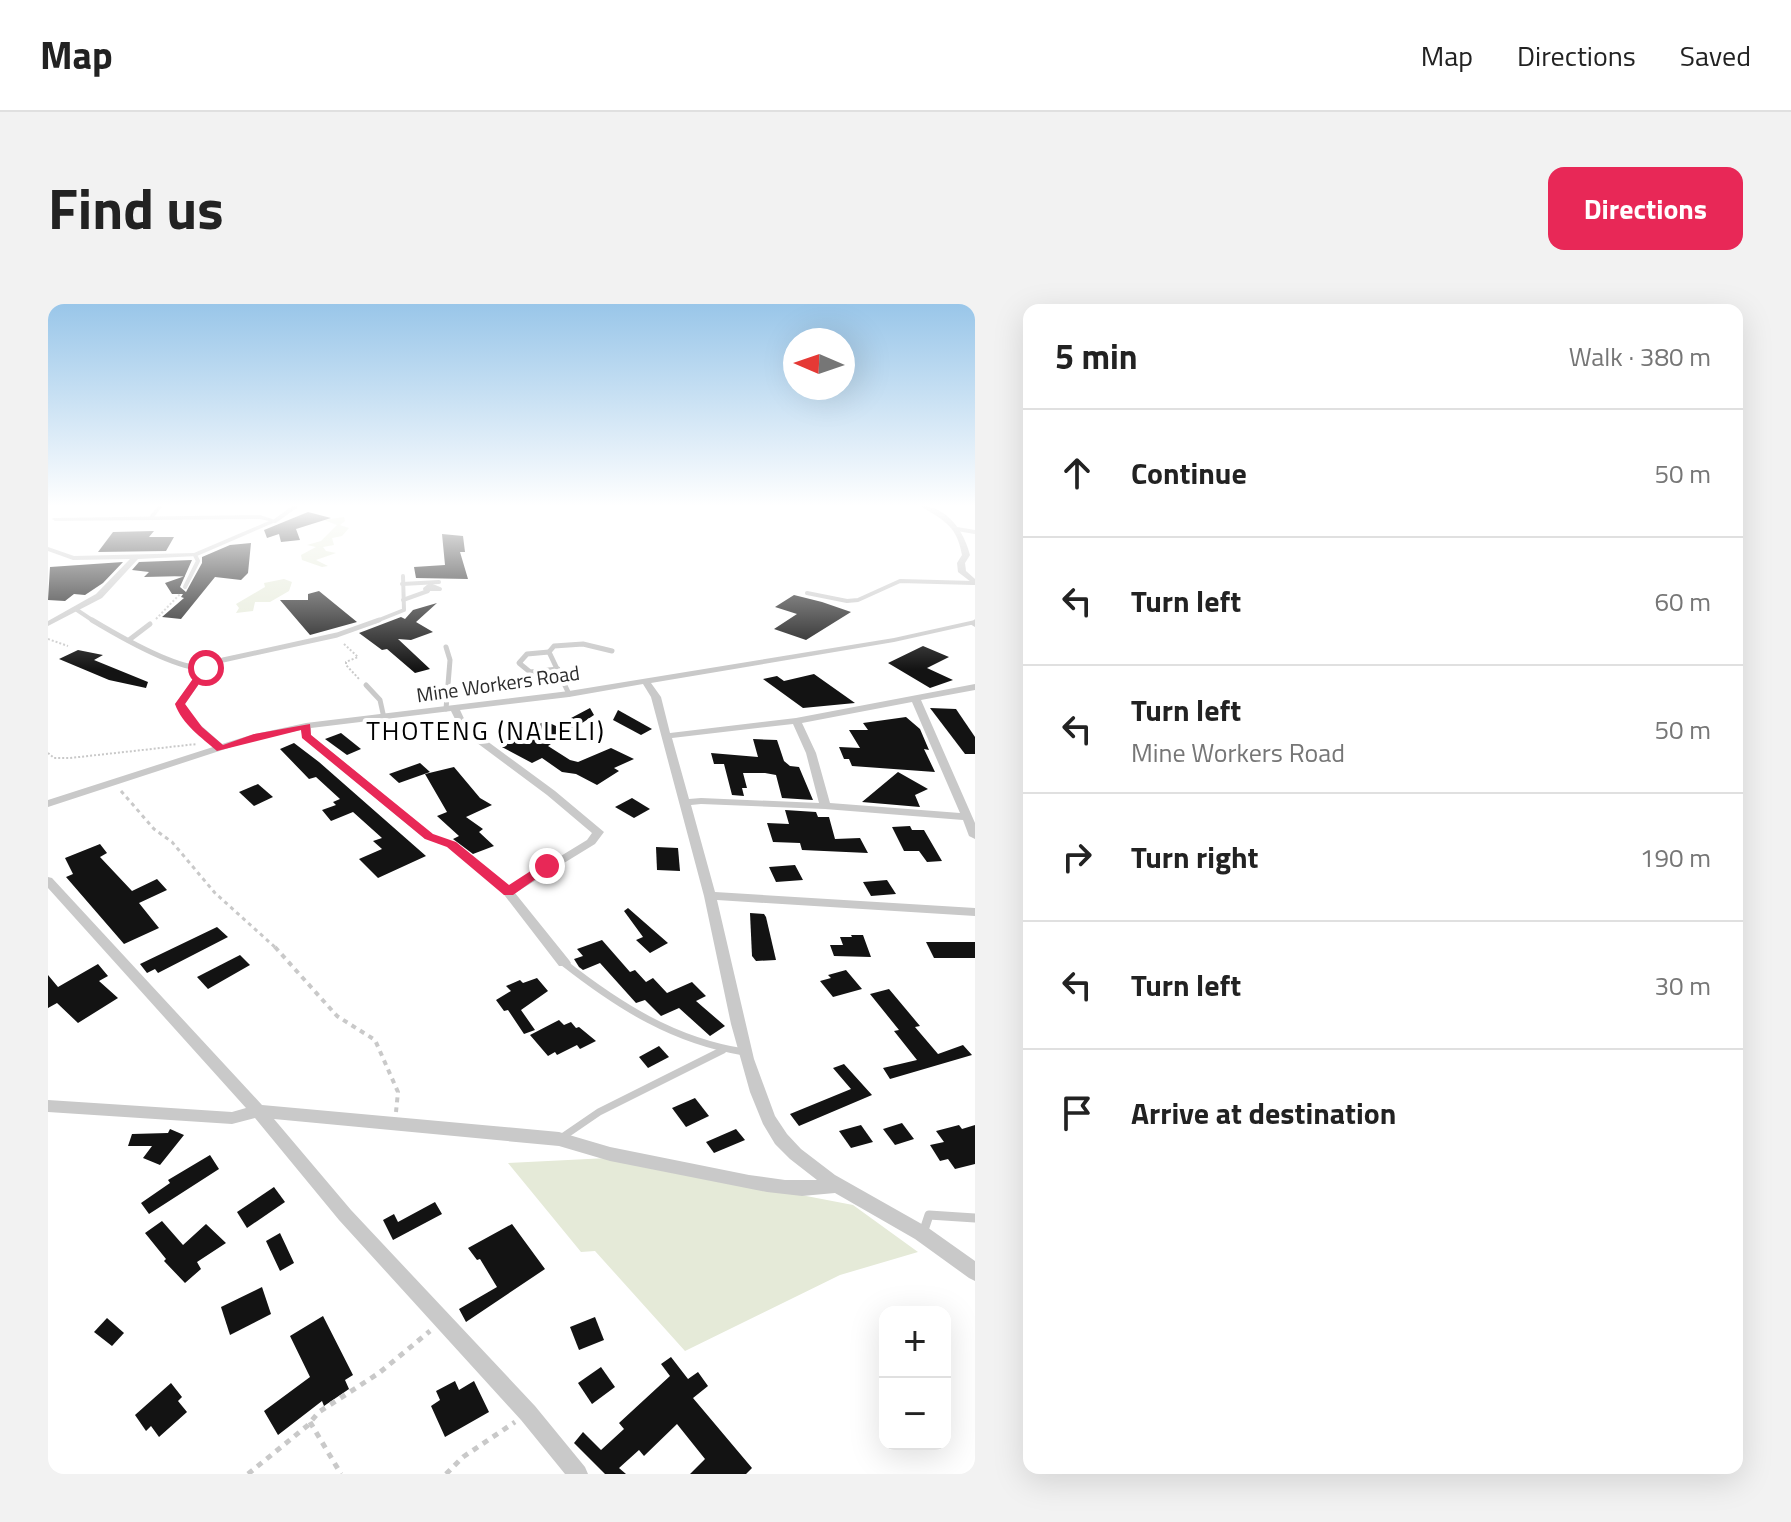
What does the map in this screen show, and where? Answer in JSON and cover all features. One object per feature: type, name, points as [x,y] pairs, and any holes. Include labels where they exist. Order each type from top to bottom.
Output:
[{"type":"street","points":[[48,624],[107,590],[133,561]]},
{"type":"street","points":[[962,561],[962,572],[975,583]]},
{"type":"street","name":"Mine Workers Road","points":[[48,804],[254,737],[306,726],[569,694],[975,623]]},
{"type":"street","points":[[206,668],[180,704],[191,721],[221,749]]},
{"type":"street","points":[[645,680],[656,697],[710,896],[746,1052],[766,1116],[779,1137],[803,1162],[923,1234],[975,1272]]},
{"type":"street","points":[[666,736],[679,737],[796,721],[975,687]]},
{"type":"street","points":[[915,698],[975,836]]},
{"type":"street","points":[[450,708],[464,729],[571,808],[598,832],[591,842],[508,892],[564,963]]},
{"type":"street","points":[[796,721],[811,753],[825,806]]},
{"type":"street","points":[[306,726],[306,736],[429,837]]},
{"type":"street","points":[[685,803],[825,806],[966,817]]},
{"type":"street","points":[[49,884],[258,1111],[345,1215],[528,1413],[578,1474]]},
{"type":"street","points":[[710,896],[975,912]]},
{"type":"street","points":[[48,1106],[232,1118],[258,1111],[559,1139],[589,1151],[774,1186],[819,1189],[837,1185]]},
{"type":"lane","points":[[185,587],[198,561]]},
{"type":"lane","points":[[77,610],[129,640],[177,662],[206,668],[223,660],[337,635],[400,612],[404,610],[403,576]]},
{"type":"lane","points":[[807,593],[847,601],[858,600],[900,581],[975,583]]},
{"type":"lane","points":[[402,584],[439,582]]},
{"type":"lane","points":[[403,600],[440,589],[433,584]]},
{"type":"lane","points":[[129,640],[150,624]]},
{"type":"lane","points":[[558,669],[530,672],[519,663],[527,654],[549,652],[554,646],[598,646],[612,651]]},
{"type":"lane","points":[[446,647],[450,660],[450,708]]},
{"type":"lane","points":[[549,652],[569,694]]},
{"type":"lane","points":[[366,685],[380,700],[384,718]]},
{"type":"lane","points":[[564,963],[597,990],[648,1022],[723,1050],[746,1052]]},
{"type":"lane","points":[[559,1139],[599,1112],[723,1050]]},
{"type":"lane","points":[[923,1234],[929,1215],[975,1218]]},
{"type":"path","points":[[150,624],[170,607],[185,587]]},
{"type":"path","points":[[337,635],[358,657],[346,662],[346,665],[366,685]]},
{"type":"path","points":[[48,639],[68,646]]},
{"type":"path","points":[[48,753],[54,758],[70,758],[212,740]]},
{"type":"path","points":[[112,784],[154,829],[172,842],[194,872],[215,893],[288,959],[337,1016],[375,1040],[398,1092],[395,1124]]},
{"type":"path","points":[[429,837],[451,844],[508,892]]},
{"type":"path","points":[[248,1474],[319,1412],[379,1373],[442,1321]]},
{"type":"path","points":[[446,1474],[463,1457],[528,1413]]},
{"type":"path","points":[[310,1422],[341,1474]]},
{"type":"green space","points":[[304,561],[317,561],[328,566]]},
{"type":"green space","points":[[284,579],[292,582],[289,591],[270,602],[255,602],[253,611],[236,613],[239,608],[236,604],[265,587],[264,583]]},
{"type":"green space","points":[[608,1158],[853,1205],[918,1252],[840,1275],[685,1351],[595,1251],[581,1252],[508,1163]]},
{"type":"building","points":[[192,561],[185,576],[144,577],[149,572],[132,570],[139,562]]},
{"type":"building","points":[[202,561],[249,561],[248,573],[241,580],[215,577],[181,619],[162,617],[184,598],[181,597],[183,594],[172,594],[165,583],[185,576],[180,587],[186,592]]},
{"type":"building","points":[[445,561],[463,561],[468,579],[416,578],[414,567],[445,565]]},
{"type":"building","points":[[123,562],[103,583],[85,595],[74,594],[65,601],[48,600],[50,567]]},
{"type":"building","points":[[319,591],[357,622],[310,635],[280,600],[308,600],[308,594]]},
{"type":"building","points":[[794,595],[851,612],[806,640],[774,629],[797,614],[775,607]]},
{"type":"building","points":[[437,603],[416,622],[433,632],[411,640],[398,639],[430,669],[415,673],[387,649],[382,650],[359,633],[401,617],[405,619],[413,610]]},
{"type":"building","points":[[923,646],[949,657],[927,668],[953,680],[930,688],[888,663]]},
{"type":"building","points":[[78,650],[103,655],[94,660],[148,682],[146,688],[109,680],[59,659]]},
{"type":"building","points":[[814,674],[855,703],[803,708],[763,679],[777,676],[784,681]]},
{"type":"building","points":[[590,708],[594,715],[548,746],[578,762],[611,748],[634,759],[614,768],[619,771],[597,785],[576,774],[562,772],[542,758],[532,763],[500,746],[545,721],[556,726]]},
{"type":"building","points":[[930,708],[956,709],[975,737],[975,754],[965,754]]},
{"type":"building","points":[[618,710],[652,729],[641,735],[613,720]]},
{"type":"building","points":[[906,717],[920,729],[929,750],[924,749],[935,772],[852,766],[849,759],[844,759],[839,747],[860,748],[849,730],[868,730],[863,723]]},
{"type":"building","points":[[341,733],[361,749],[347,755],[325,739]]},
{"type":"building","points":[[753,739],[777,740],[784,761],[790,766],[799,767],[813,800],[782,798],[776,775],[765,773],[743,773],[747,788],[742,788],[744,796],[732,795],[724,764],[714,764],[711,753],[758,757]]},
{"type":"building","points":[[294,743],[426,856],[378,878],[359,859],[382,849],[373,841],[382,838],[353,812],[331,821],[322,810],[336,805],[333,802],[340,799],[316,777],[309,779],[280,749]]},
{"type":"building","points":[[420,763],[430,772],[399,783],[389,774]]},
{"type":"building","points":[[454,767],[480,798],[492,805],[466,817],[483,829],[479,832],[494,846],[473,854],[453,839],[459,836],[437,816],[447,812],[425,774]]},
{"type":"building","points":[[898,772],[928,789],[915,795],[920,807],[862,802]]},
{"type":"building","points":[[258,784],[273,797],[254,806],[239,792]]},
{"type":"building","points":[[632,798],[650,809],[634,818],[615,807]]},
{"type":"building","points":[[785,810],[816,812],[818,817],[829,817],[835,839],[860,838],[868,853],[802,850],[800,843],[773,842],[767,823],[789,824]]},
{"type":"building","points":[[910,826],[912,830],[924,830],[942,861],[927,862],[919,851],[904,851],[892,827]]},
{"type":"building","points":[[100,844],[107,853],[100,857],[132,891],[157,879],[167,890],[139,903],[159,928],[124,944],[66,877],[73,874],[65,858]]},
{"type":"building","points":[[656,847],[678,848],[680,871],[657,870]]},
{"type":"building","points":[[795,865],[803,880],[776,882],[769,867]]},
{"type":"building","points":[[887,880],[896,894],[871,896],[863,882]]},
{"type":"building","points":[[628,908],[668,943],[650,953],[636,940],[643,937],[624,911]]},
{"type":"building","points":[[750,913],[764,914],[766,917],[776,960],[756,961],[752,956]]},
{"type":"building","points":[[217,927],[228,937],[158,973],[155,969],[147,973],[140,964]]},
{"type":"building","points":[[863,935],[871,957],[834,956],[830,945],[843,945],[840,937]]},
{"type":"building","points":[[602,940],[630,972],[635,970],[646,982],[653,978],[667,993],[692,982],[706,996],[696,1001],[725,1026],[710,1036],[679,1008],[661,1016],[645,1000],[636,1003],[600,963],[583,970],[574,959],[583,956],[577,949]]},
{"type":"building","points":[[926,942],[975,942],[975,958],[934,958]]},
{"type":"building","points":[[240,955],[250,965],[208,989],[197,977]]},
{"type":"building","points":[[98,964],[108,976],[99,981],[118,998],[78,1023],[57,1003],[48,1008],[48,975],[58,987]]},
{"type":"building","points":[[846,970],[862,989],[833,997],[820,981],[831,978],[828,975]]},
{"type":"building","points":[[537,978],[548,991],[521,1010],[535,1030],[524,1034],[508,1010],[504,1011],[496,1000],[511,991],[506,986]]},
{"type":"building","points":[[889,989],[920,1026],[915,1027],[938,1054],[963,1045],[972,1055],[890,1079],[883,1068],[917,1060],[894,1031],[899,1030],[870,994]]},
{"type":"building","points":[[559,1020],[564,1025],[571,1022],[596,1041],[580,1049],[577,1045],[548,1056],[530,1035]]},
{"type":"building","points":[[659,1046],[669,1057],[648,1068],[639,1057]]},
{"type":"building","points":[[844,1064],[872,1095],[799,1126],[790,1114],[851,1089],[833,1068]]},
{"type":"building","points":[[695,1098],[709,1116],[686,1127],[672,1108]]},
{"type":"building","points":[[902,1123],[914,1139],[895,1145],[883,1129]]},
{"type":"building","points":[[861,1125],[873,1142],[851,1148],[839,1131]]},
{"type":"building","points":[[959,1125],[962,1129],[975,1125],[975,1164],[955,1169],[948,1159],[940,1161],[930,1145],[944,1142],[936,1131]]},
{"type":"building","points":[[170,1129],[184,1135],[160,1165],[143,1158],[152,1146],[128,1146],[132,1134],[168,1133]]},
{"type":"building","points":[[736,1129],[745,1140],[714,1153],[706,1142]]},
{"type":"building","points":[[210,1155],[219,1169],[149,1214],[141,1203],[170,1183],[168,1180]]},
{"type":"building","points":[[274,1187],[285,1202],[247,1228],[237,1212]]},
{"type":"building","points":[[435,1202],[442,1214],[393,1240],[383,1220],[394,1214],[398,1222]]},
{"type":"building","points":[[162,1221],[183,1245],[206,1224],[226,1243],[197,1262],[201,1269],[185,1283],[164,1261],[166,1259],[145,1233]]},
{"type":"building","points":[[512,1224],[545,1269],[466,1322],[459,1309],[497,1287],[480,1259],[477,1260],[468,1248]]},
{"type":"building","points":[[280,1233],[294,1263],[280,1271],[266,1241]]},
{"type":"building","points":[[262,1287],[271,1314],[230,1335],[221,1307]]},
{"type":"building","points":[[323,1316],[353,1375],[345,1380],[349,1389],[324,1406],[322,1401],[278,1435],[264,1411],[310,1377],[290,1336]]},
{"type":"building","points":[[595,1317],[604,1340],[579,1350],[570,1327]]},
{"type":"building","points":[[107,1318],[124,1333],[112,1346],[94,1332]]},
{"type":"building","points":[[671,1357],[688,1379],[698,1372],[708,1386],[693,1398],[752,1468],[746,1474],[690,1474],[705,1459],[677,1424],[644,1456],[639,1450],[619,1468],[626,1474],[605,1474],[574,1443],[583,1432],[601,1450],[624,1429],[619,1423],[670,1376],[661,1364]]},
{"type":"building","points":[[601,1367],[615,1387],[592,1404],[578,1383]]},
{"type":"building","points":[[455,1381],[459,1390],[474,1381],[489,1412],[445,1437],[431,1406],[440,1400],[436,1391]]},
{"type":"building","points":[[171,1383],[182,1397],[178,1401],[187,1412],[159,1437],[151,1426],[146,1431],[135,1415]]},
{"type":"district","name":"THOTENG (NALELI)","points":[[486,731]]},
{"type":"route","points":[[206,668],[180,704],[183,713],[198,730],[221,749],[254,737],[306,726],[306,736],[429,837],[451,844],[508,892],[547,866]]}]
